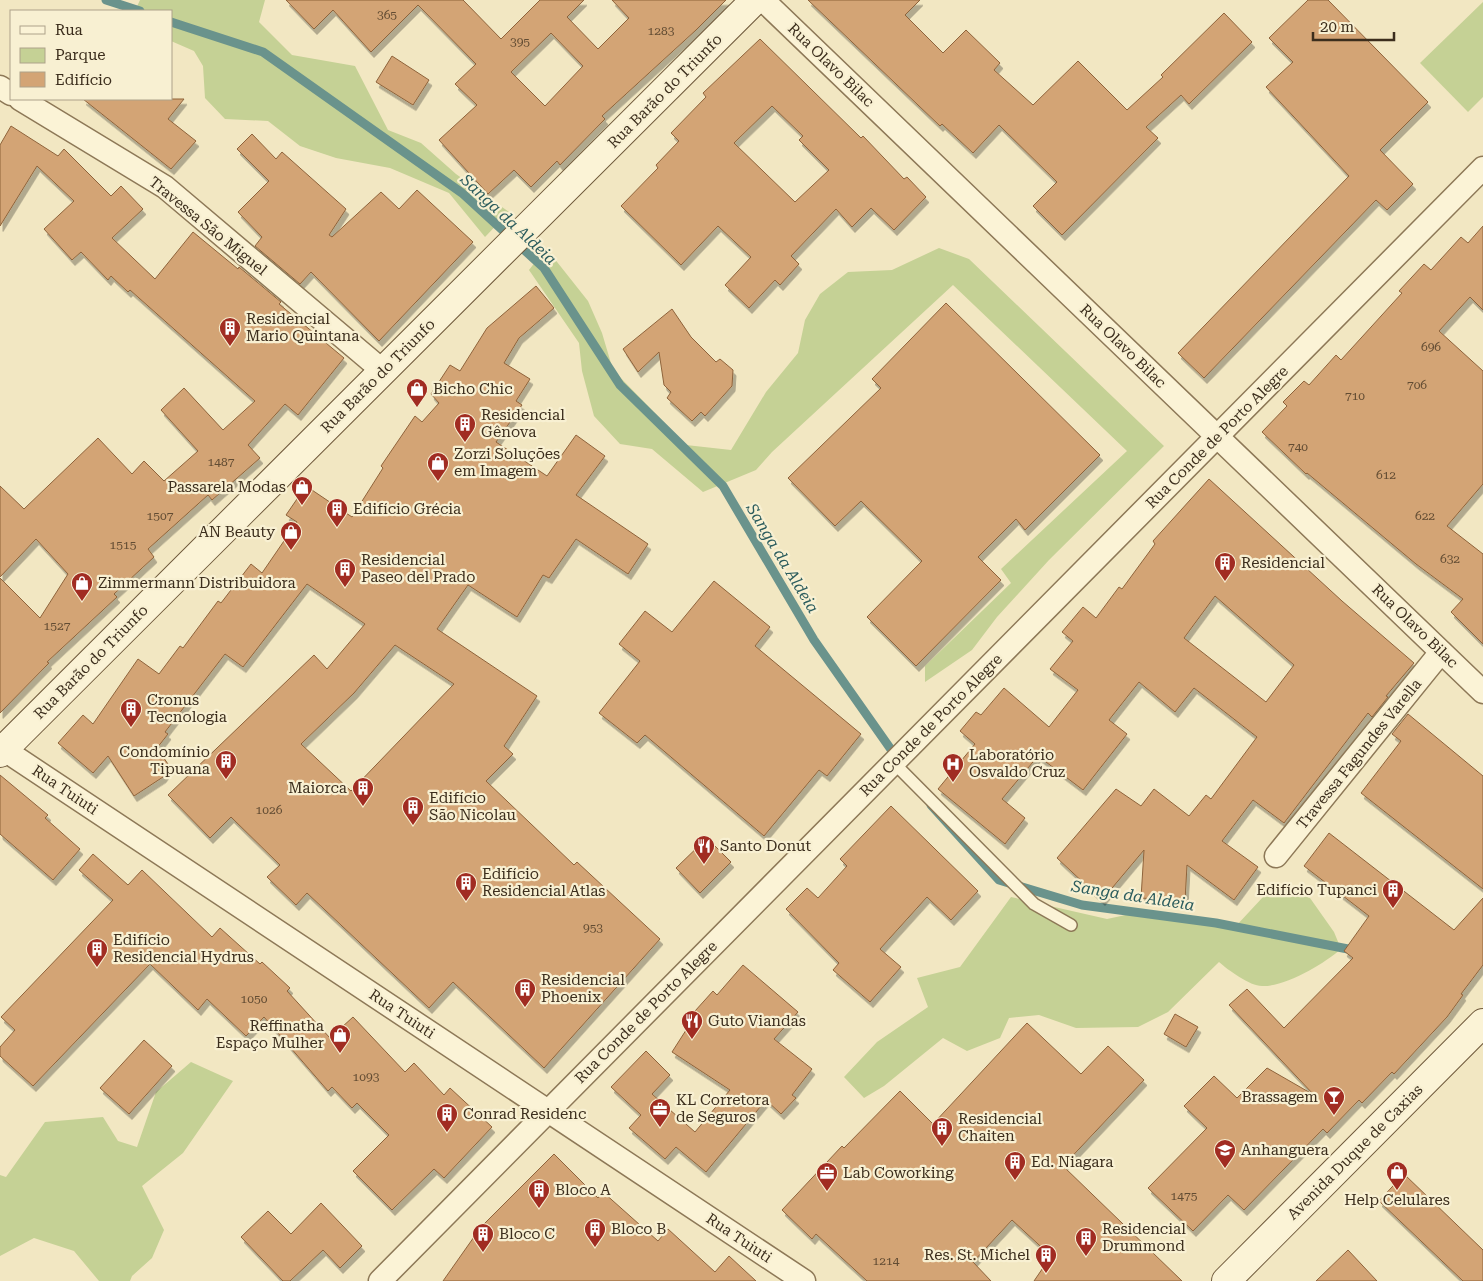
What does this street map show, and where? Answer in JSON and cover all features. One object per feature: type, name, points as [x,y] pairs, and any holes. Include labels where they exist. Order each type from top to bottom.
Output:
[{"type":"street","name":"Rua Barão do Triunfo","points":[[1,750],[756,0]]},
{"type":"street","name":"Rua Olavo Bilac","points":[[763,0],[1483,692]]},
{"type":"street","name":"Travessa São Miguel","points":[[22,100],[165,187],[383,371]]},
{"type":"street","name":"Rua Conde de Porto Alegre","points":[[380,1281],[1483,168]]},
{"type":"street","name":"Travessa Fagundes Varella","points":[[1276,856],[1441,652]]},
{"type":"street","name":"Rua Tuiuti","points":[[1,750],[804,1281]]},
{"type":"street","name":"Avenida Duque de Caxias","points":[[1226,1281],[1483,1023]]},
{"type":"lane","points":[[894,763],[1034,904],[1071,925]]},
{"type":"green space","points":[[140,0],[265,0],[259,22],[292,55],[355,66],[388,130],[421,143],[456,174],[509,212],[485,237],[449,193],[390,168],[336,158],[300,146],[268,121],[225,119],[205,98],[203,66],[194,51],[172,41],[172,10],[135,10]]},
{"type":"green space","points":[[1483,2],[1483,97],[1468,112],[1420,63]]},
{"type":"green space","points":[[546,248],[588,301],[602,333],[613,370],[686,445],[731,450],[766,392],[798,353],[805,320],[820,294],[848,272],[892,270],[939,248],[969,259],[1164,446],[1049,560],[997,617],[972,650],[925,682],[925,666],[1011,583],[1001,569],[1127,451],[953,285],[772,452],[756,470],[703,492],[652,449],[620,444],[594,416],[582,371],[579,343],[529,270]]},
{"type":"green space","points":[[1282,888],[1310,898],[1334,932],[1341,949],[1315,968],[1293,979],[1271,985],[1257,985],[1239,977],[1219,962],[1168,1012],[1138,1027],[1076,1028],[1039,1015],[1009,1018],[1000,1038],[967,1051],[943,1038],[884,1086],[864,1098],[844,1077],[877,1042],[928,1007],[917,978],[960,967],[1011,897],[1107,919],[1135,913],[1236,926],[1263,897]]},
{"type":"green space","points":[[191,1062],[233,1081],[183,1153],[142,1186],[164,1230],[152,1258],[132,1276],[130,1281],[99,1281],[74,1251],[34,1238],[0,1256],[0,1175],[6,1177],[45,1122],[103,1117],[118,1141],[137,1147],[156,1092]]},
{"type":"building","points":[[286,0],[463,0],[501,39],[540,0],[584,0],[567,17],[598,49],[629,18],[612,0],[726,0],[602,116],[605,119],[560,165],[557,161],[531,187],[514,170],[488,194],[439,140],[477,105],[455,84],[476,64],[418,5],[371,52],[333,10],[314,29]],"holes":[[[551,33],[583,66],[545,106],[511,72]]]},
{"type":"building","points":[[808,0],[920,0],[905,15],[943,53],[966,30],[1000,63],[994,70],[1033,105],[1078,61],[1127,110],[1163,77],[1161,75],[1224,13],[1252,42],[1189,104],[1181,95],[1146,127],[1158,138],[1062,235],[1033,206],[1057,182],[999,125],[973,153],[942,124],[940,126]]},
{"type":"building","points":[[1308,0],[1328,0],[1428,102],[1380,150],[1413,184],[1387,210],[1376,200],[1204,378],[1178,353],[1349,176],[1266,87],[1293,62],[1269,38]]},
{"type":"building","points":[[760,39],[861,138],[863,136],[904,179],[907,177],[926,197],[894,230],[871,208],[852,227],[836,209],[791,256],[799,264],[780,285],[775,280],[749,308],[725,285],[751,257],[718,226],[681,265],[621,206],[658,168],[656,165],[679,141],[671,133],[706,97],[703,93]],"holes":[[[772,106],[803,136],[799,140],[829,170],[795,202],[734,143]]]},
{"type":"building","points":[[392,56],[429,80],[413,105],[376,82]]},
{"type":"building","points":[[184,99],[168,119],[196,141],[171,169],[84,100]]},
{"type":"building","points":[[11,126],[58,156],[64,149],[111,196],[121,186],[143,209],[112,238],[155,279],[193,232],[281,302],[279,304],[344,358],[298,415],[285,404],[248,445],[260,458],[212,500],[208,495],[148,549],[154,557],[114,594],[117,597],[47,662],[49,663],[0,713],[0,578],[40,618],[68,574],[36,539],[0,577],[0,486],[24,509],[98,438],[132,474],[144,461],[164,481],[198,451],[161,410],[184,388],[223,430],[255,401],[130,290],[128,292],[111,276],[108,280],[81,252],[72,260],[44,229],[74,201],[37,166],[0,226],[0,145]]},
{"type":"building","points":[[252,134],[276,159],[282,152],[346,209],[329,235],[332,237],[381,192],[399,209],[417,190],[473,242],[379,341],[311,272],[300,284],[255,246],[262,237],[238,212],[269,181],[237,149]]},
{"type":"building","points":[[1483,226],[1483,310],[1470,297],[1439,331],[1483,371],[1483,484],[1447,526],[1483,554],[1483,644],[1451,612],[1463,599],[1416,564],[1306,474],[1262,432],[1287,406],[1283,402],[1304,381],[1309,385],[1336,355],[1341,360],[1402,293],[1399,291],[1424,264],[1431,270],[1461,237],[1468,243]]},
{"type":"building","points":[[536,286],[554,308],[519,338],[504,363],[530,379],[516,401],[522,405],[496,442],[547,476],[576,435],[605,456],[576,495],[648,544],[628,574],[576,539],[549,578],[543,575],[517,617],[468,585],[437,629],[537,696],[504,746],[513,754],[486,781],[574,865],[577,862],[660,939],[544,1068],[453,982],[429,1008],[307,893],[296,905],[267,877],[280,865],[231,817],[210,838],[168,795],[314,655],[327,669],[365,624],[307,584],[243,667],[225,654],[165,732],[168,734],[157,748],[170,767],[163,777],[134,796],[108,756],[93,773],[58,743],[83,715],[93,724],[138,659],[159,674],[180,646],[183,648],[218,601],[221,603],[251,564],[262,573],[297,522],[286,515],[306,486],[352,517],[383,468],[381,466],[415,416],[422,422],[439,403],[431,394],[450,365],[460,371],[487,328]],"holes":[[[395,645],[454,684],[351,791],[301,744],[354,693]]]},
{"type":"building","points":[[946,303],[1100,455],[1025,530],[1016,519],[978,557],[1001,580],[916,666],[867,617],[922,561],[861,501],[835,526],[788,478],[881,388],[872,379]]},
{"type":"building","points":[[672,309],[691,337],[716,362],[720,359],[733,370],[732,386],[705,416],[701,412],[692,421],[667,398],[671,392],[664,385],[659,352],[638,372],[623,349]]},
{"type":"building","points":[[1209,479],[1342,601],[1414,663],[1386,696],[1388,697],[1372,717],[1368,713],[1284,823],[1253,800],[1222,841],[1258,867],[1234,900],[1187,865],[1185,901],[1141,898],[1144,850],[1102,900],[1057,858],[1116,789],[1141,806],[1154,789],[1189,816],[1206,795],[1211,799],[1257,737],[1194,688],[1175,712],[1139,682],[1109,720],[1127,734],[1083,790],[1038,756],[1002,799],[1025,818],[1005,844],[938,789],[975,744],[960,731],[976,712],[981,715],[1004,688],[1049,727],[1078,690],[1050,669],[1073,641],[1062,632],[1083,607],[1096,618],[1119,587],[1122,589],[1155,544],[1153,541]],"holes":[[[1215,596],[1294,665],[1266,702],[1184,638]]]},
{"type":"building","points":[[714,581],[770,627],[755,646],[861,734],[827,776],[819,770],[764,836],[645,735],[637,743],[599,713],[640,661],[619,644],[645,611],[672,632]]},
{"type":"building","points":[[1408,714],[1483,776],[1483,889],[1361,793],[1401,741],[1392,734]]},
{"type":"building","points":[[0,775],[48,815],[45,818],[80,849],[53,880],[0,834]]},
{"type":"building","points":[[891,806],[978,891],[951,920],[927,897],[880,949],[901,967],[870,1002],[833,970],[839,963],[786,909],[807,888],[818,898],[847,866],[840,859]]},
{"type":"building","points":[[1329,833],[1454,930],[1483,898],[1483,965],[1461,994],[1463,995],[1447,1017],[1394,1074],[1392,1072],[1362,1103],[1359,1100],[1327,1133],[1323,1129],[1244,1210],[1228,1195],[1193,1231],[1148,1188],[1207,1128],[1184,1106],[1214,1076],[1237,1098],[1267,1068],[1314,1095],[1229,1005],[1247,989],[1284,1028],[1353,958],[1344,951],[1369,916],[1304,866]]},
{"type":"building","name":"Santo Donut","points":[[707,838],[731,862],[700,893],[676,868]]},
{"type":"building","points":[[93,854],[128,885],[142,870],[212,937],[220,928],[260,964],[262,962],[290,988],[287,991],[330,1038],[353,1017],[405,1072],[414,1063],[444,1095],[450,1088],[492,1127],[444,1178],[434,1169],[392,1210],[353,1171],[389,1135],[357,1103],[352,1108],[332,1087],[328,1091],[264,1017],[246,1036],[207,999],[198,1010],[150,964],[33,1086],[0,1056],[0,1047],[15,1030],[1,1017],[113,900],[79,870]]},
{"type":"building","points":[[743,965],[798,1012],[774,1039],[812,1069],[792,1095],[796,1098],[781,1114],[766,1100],[706,1172],[676,1147],[665,1159],[629,1128],[641,1115],[611,1087],[646,1051],[670,1075],[652,1094],[695,1132],[730,1090],[672,1052],[697,1013],[695,1011],[713,991],[717,995]]},
{"type":"building","points":[[1175,1014],[1198,1027],[1186,1047],[1164,1034]]},
{"type":"building","points":[[1027,1023],[1081,1074],[1108,1046],[1144,1080],[1063,1166],[1182,1281],[1034,1281],[1051,1256],[1012,1220],[973,1262],[991,1281],[867,1281],[816,1234],[812,1239],[782,1210],[842,1146],[844,1148],[900,1091],[933,1124]]},
{"type":"building","points":[[144,1040],[172,1066],[129,1114],[100,1088]]},
{"type":"building","points":[[554,1154],[598,1198],[603,1192],[658,1241],[668,1229],[715,1272],[729,1256],[756,1281],[443,1281],[481,1227]]},
{"type":"building","points":[[1404,1174],[1483,1250],[1483,1281],[1463,1281],[1379,1201]]},
{"type":"building","points":[[321,1203],[362,1246],[340,1268],[323,1250],[290,1281],[283,1281],[241,1237],[268,1211],[291,1234]]},
{"type":"building","points":[[1348,1250],[1377,1281],[1316,1281]]},
{"type":"waterway","name":"Sanga da Aldeia","points":[[106,0],[137,10]]},
{"type":"waterway","name":"Sanga da Aldeia","points":[[172,22],[263,52],[462,193],[544,268],[620,385],[723,486],[814,640],[897,758]]},
{"type":"waterway","name":"Sanga da Aldeia","points":[[931,805],[999,880],[1082,905],[1216,923],[1353,950],[1356,953]]},
{"type":"place","name":"Residencial Mario Quintana","points":[[230,347]]},
{"type":"place","name":"Bicho Chic","points":[[417,408]]},
{"type":"place","name":"Residencial Gênova","points":[[465,443]]},
{"type":"place","name":"Zorzi Soluções em Imagem","points":[[438,482]]},
{"type":"place","name":"Passarela Modas","points":[[302,506]]},
{"type":"place","name":"Edifício Grécia","points":[[337,528]]},
{"type":"place","name":"AN Beauty","points":[[291,551]]},
{"type":"place","name":"Residencial","points":[[1225,582]]},
{"type":"place","name":"Residencial Paseo del Prado","points":[[345,588]]},
{"type":"place","name":"Zimmermann Distribuidora","points":[[82,602]]},
{"type":"place","name":"Cronus Tecnologia","points":[[131,728]]},
{"type":"place","name":"Condomínio Tipuana","points":[[226,780]]},
{"type":"place","name":"Laboratório Osvaldo Cruz","points":[[953,783]]},
{"type":"place","name":"Maiorca","points":[[363,807]]},
{"type":"place","name":"Edifício São Nicolau","points":[[413,826]]},
{"type":"place","name":"Santo Donut","points":[[704,865]]},
{"type":"place","name":"Edifício Residencial Atlas","points":[[466,902]]},
{"type":"place","name":"Edifício Tupanci","points":[[1393,909]]},
{"type":"place","name":"Edifício Residencial Hydrus","points":[[97,968]]},
{"type":"place","name":"Residencial Phoenix","points":[[525,1008]]},
{"type":"place","name":"Guto Viandas","points":[[692,1040]]},
{"type":"place","name":"Reffinatha Espaço Mulher","points":[[340,1054]]},
{"type":"place","name":"Brassagem","points":[[1334,1116]]},
{"type":"place","name":"KL Corretora de Seguros","points":[[660,1128]]},
{"type":"place","name":"Conrad Residenc","points":[[447,1133]]},
{"type":"place","name":"Residencial Chaiten","points":[[942,1147]]},
{"type":"place","name":"Anhanguera","points":[[1225,1169]]},
{"type":"place","name":"Ed. Niagara","points":[[1015,1181]]},
{"type":"place","name":"Help Celulares","points":[[1397,1191]]},
{"type":"place","name":"Lab Coworking","points":[[827,1192]]},
{"type":"place","name":"Bloco A","points":[[539,1209]]},
{"type":"place","name":"Bloco B","points":[[595,1248]]},
{"type":"place","name":"Bloco C","points":[[483,1253]]},
{"type":"place","name":"Residencial Drummond","points":[[1086,1257]]},
{"type":"place","name":"Res. St. Michel","points":[[1046,1274]]}]
